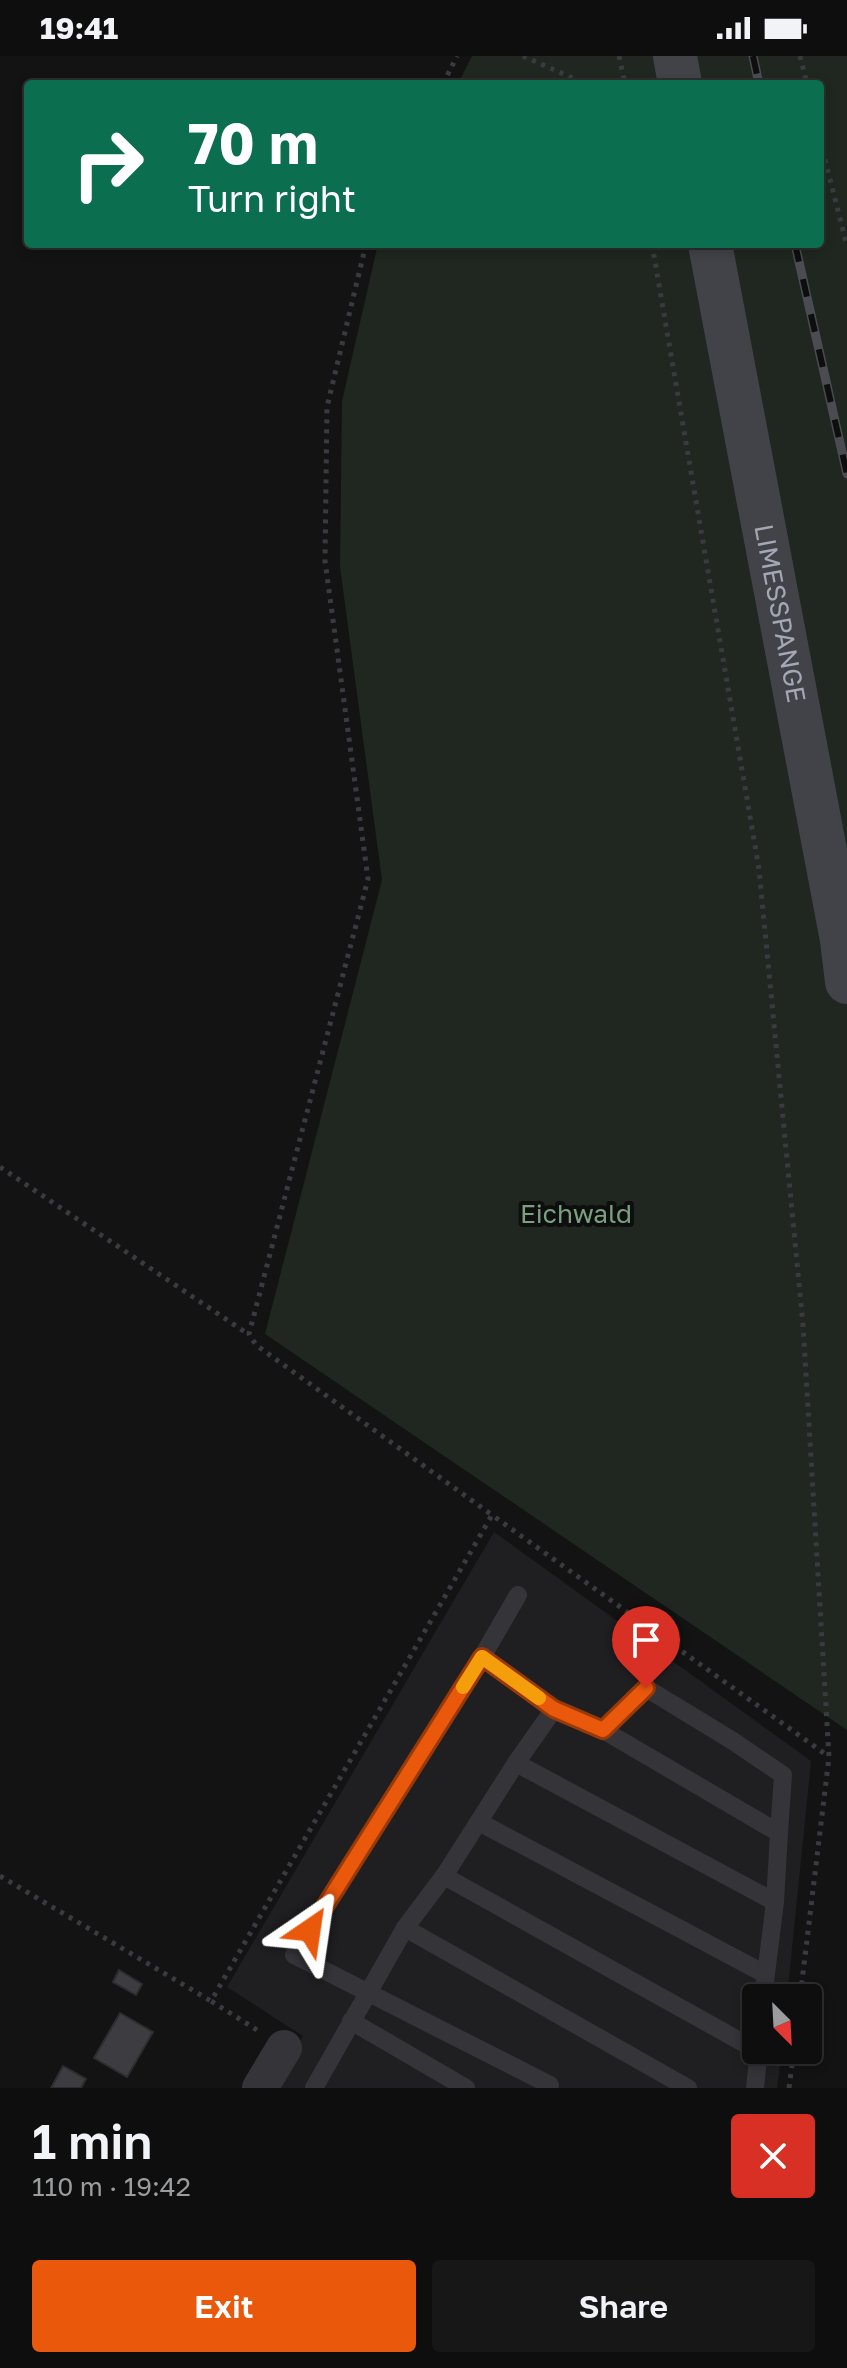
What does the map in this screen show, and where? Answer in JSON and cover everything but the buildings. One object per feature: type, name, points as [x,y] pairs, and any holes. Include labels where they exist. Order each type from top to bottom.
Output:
[{"type":"main road","points":[[675,56],[679,80]]},
{"type":"main road","name":"LIMESSPANGE","points":[[711,248],[842,940],[847,982]]},
{"type":"street","points":[[260,2088],[284,2048]]},
{"type":"lane","points":[[518,1595],[294,1955],[550,2085]]},
{"type":"lane","points":[[482,1657],[554,1709],[603,1730],[779,1833]]},
{"type":"lane","points":[[603,1730],[646,1688],[783,1775],[775,1902],[764,1984]]},
{"type":"lane","points":[[314,2088],[405,1928],[444,1876],[554,1709]]},
{"type":"lane","points":[[516,1763],[775,1902]]},
{"type":"lane","points":[[479,1822],[765,1974]]},
{"type":"lane","points":[[444,1876],[742,2041]]},
{"type":"lane","points":[[405,1928],[688,2088]]},
{"type":"lane","points":[[351,2021],[466,2088]]},
{"type":"lane","points":[[755,2088],[757,2064]]},
{"type":"path","points":[[445,80],[457,56]]},
{"type":"path","points":[[523,56],[577,80]]},
{"type":"path","points":[[619,56],[624,80]]},
{"type":"path","points":[[800,56],[806,80]]},
{"type":"path","points":[[824,157],[847,246]]},
{"type":"path","points":[[836,208],[847,206]]},
{"type":"path","points":[[249,1334],[368,879],[325,561],[327,407],[365,248]]},
{"type":"path","points":[[653,248],[759,869],[803,1325],[829,1757],[802,1984]]},
{"type":"path","points":[[0,1167],[249,1334],[256,1345],[492,1515]]},
{"type":"path","points":[[0,1876],[211,2001]]},
{"type":"path","points":[[789,2088],[792,2064]]},
{"type":"shaded area","points":[[494,1532],[811,1761],[788,1984],[742,1984],[742,2064],[780,2064],[777,2088],[272,2088],[303,2036],[227,1987]]},
{"type":"green space","name":"Eichwald","points":[[472,56],[847,56],[847,1730],[265,1334],[382,880],[340,567],[342,401],[377,248],[824,248],[824,80],[460,80]]},
{"type":"railway","points":[[753,56],[758,80]]},
{"type":"railway","points":[[796,248],[847,474]]},
{"type":"slow traffic","points":[[463,1687],[482,1657],[539,1698]]},
{"type":"route","points":[[310,1930],[482,1657],[554,1709],[603,1730],[646,1688]]}]
